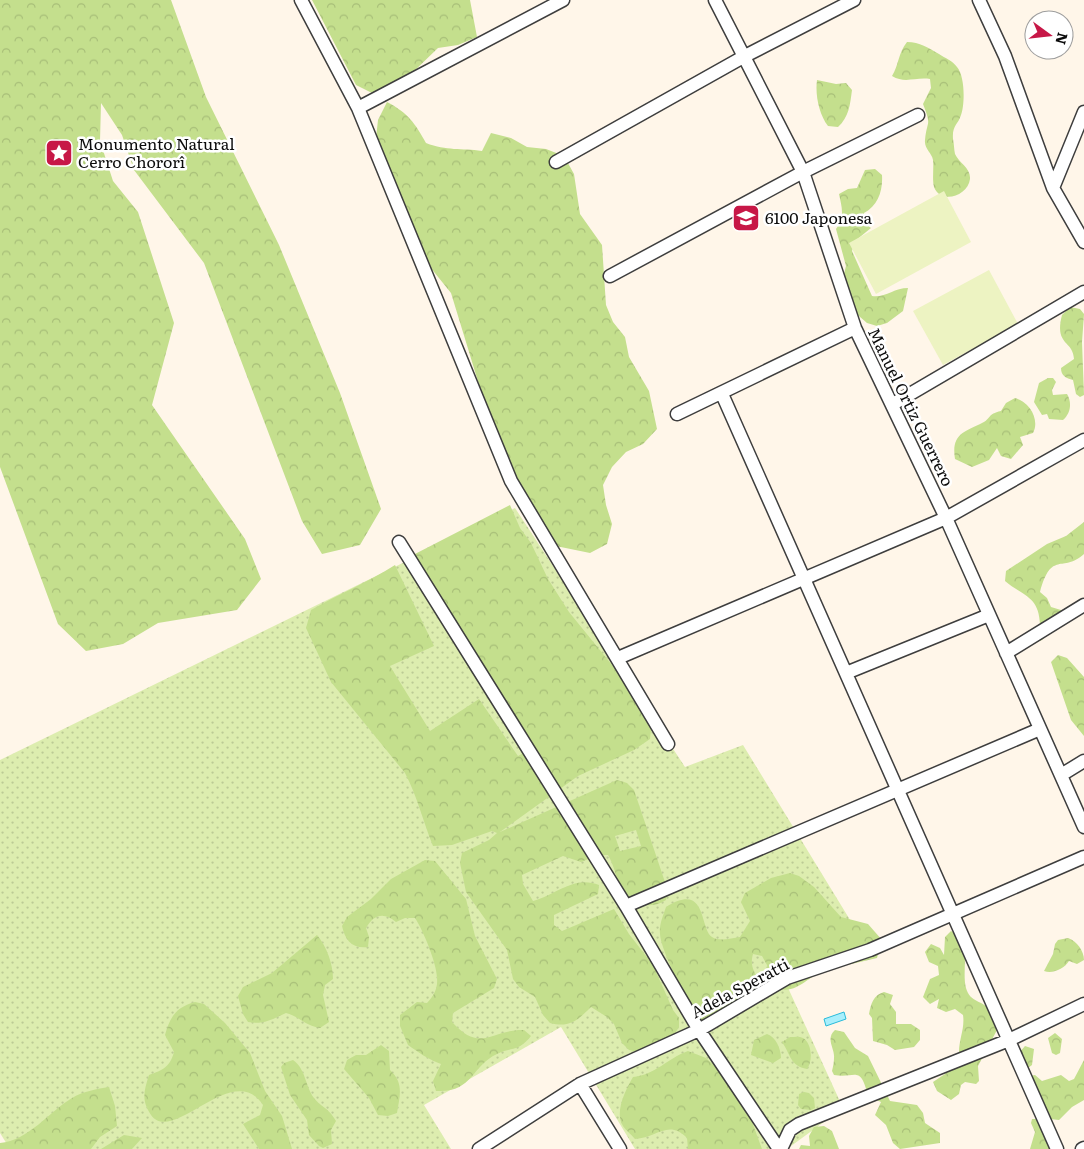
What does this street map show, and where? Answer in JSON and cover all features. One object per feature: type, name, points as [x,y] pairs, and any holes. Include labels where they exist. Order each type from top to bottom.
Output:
[{"type":"street","points":[[301,0],[358,108],[511,481],[668,744]]},
{"type":"street","points":[[358,108],[563,0]]},
{"type":"street","name":"Manuel Ortiz Guerrero","points":[[715,0],[803,172],[855,328],[946,518],[1084,827]]},
{"type":"street","points":[[556,162],[745,56],[854,0]]},
{"type":"street","points":[[980,0],[1005,56],[1054,188],[1084,242]]},
{"type":"street","points":[[1054,188],[1084,112]]},
{"type":"street","points":[[610,276],[803,172],[918,115]]},
{"type":"street","points":[[893,404],[1084,292]]},
{"type":"street","points":[[677,414],[722,394],[855,328]]},
{"type":"street","points":[[722,394],[1057,1149]]},
{"type":"street","points":[[618,658],[946,518],[1084,440]]},
{"type":"street","points":[[399,542],[626,906],[698,1030],[780,1149],[790,1130],[799,1124],[1009,1040],[1084,1004]]},
{"type":"street","points":[[1006,653],[1084,605]]},
{"type":"street","points":[[846,673],[989,615]]},
{"type":"street","points":[[626,906],[1040,729]]},
{"type":"street","points":[[1061,775],[1084,760]]},
{"type":"street","name":"Adela Speratti","points":[[479,1149],[580,1084],[698,1030],[787,978],[870,950],[1084,857]]},
{"type":"street","points":[[580,1084],[620,1149]]},
{"type":"green space","points":[[0,0],[171,0],[206,97],[279,245],[340,393],[381,509],[360,545],[322,554],[302,521],[204,263],[134,170],[122,135],[101,103],[100,141],[113,181],[138,212],[174,323],[152,405],[245,539],[261,579],[237,610],[158,623],[123,644],[86,651],[58,624],[0,467]]},
{"type":"green space","points":[[312,0],[470,0],[477,37],[458,45],[438,48],[409,76],[374,94],[356,85]]},
{"type":"green space","points":[[907,42],[924,46],[949,60],[957,67],[962,77],[964,90],[963,104],[960,118],[953,131],[953,139],[955,154],[969,172],[970,179],[965,190],[954,196],[942,196],[937,193],[934,187],[933,160],[925,143],[928,120],[923,104],[931,88],[930,79],[901,80],[892,76]]},
{"type":"green space","points":[[817,80],[836,84],[846,83],[852,90],[847,115],[838,127],[828,126],[822,116],[817,98]]},
{"type":"green space","points":[[387,102],[410,119],[426,143],[447,148],[482,151],[491,133],[511,138],[527,147],[546,149],[564,156],[574,174],[580,214],[602,245],[606,305],[613,322],[625,337],[629,357],[649,391],[657,429],[643,444],[626,452],[612,467],[603,485],[606,505],[612,524],[607,544],[590,553],[551,545],[534,533],[491,424],[451,293],[414,247],[376,138],[378,120]]},
{"type":"green space","points":[[875,169],[882,175],[882,187],[876,202],[864,213],[863,222],[871,228],[855,241],[852,251],[872,296],[881,296],[908,288],[903,311],[887,323],[877,326],[867,323],[852,310],[841,286],[846,266],[836,229],[842,216],[839,194],[848,189],[857,188],[865,170]]},
{"type":"green space","points":[[944,191],[971,242],[876,294],[849,243]]},
{"type":"green space","points":[[989,270],[1018,324],[943,365],[913,311]]},
{"type":"green space","points":[[1070,307],[1080,309],[1084,314],[1082,342],[1084,395],[1080,397],[1076,394],[1073,380],[1064,376],[1061,371],[1061,368],[1074,359],[1071,348],[1062,338],[1060,332],[1062,315]]},
{"type":"green space","points":[[1048,378],[1053,378],[1056,382],[1052,390],[1053,395],[1067,394],[1069,397],[1069,411],[1063,420],[1049,419],[1047,414],[1042,415],[1034,402],[1039,383]]},
{"type":"green space","points":[[1015,398],[1029,407],[1034,417],[1035,428],[1033,433],[1020,437],[1023,445],[1011,459],[1001,456],[997,448],[989,460],[972,467],[955,459],[955,444],[960,435],[985,421],[991,415],[1001,411],[1006,403]]},
{"type":"green space","points":[[510,505],[520,528],[531,543],[548,579],[569,612],[642,702],[652,719],[650,739],[634,750],[578,776],[500,832],[617,780],[627,783],[634,790],[668,891],[666,900],[652,905],[645,905],[626,895],[618,881],[608,855],[598,855],[581,862],[563,856],[522,875],[523,884],[533,901],[581,882],[599,885],[598,894],[554,915],[554,925],[562,931],[614,909],[629,934],[653,965],[673,1010],[679,1018],[679,1027],[674,1035],[638,1052],[629,1050],[622,1043],[614,1024],[591,1007],[568,1024],[550,1023],[543,1015],[535,997],[519,987],[513,979],[507,950],[466,892],[460,863],[462,853],[489,840],[497,833],[492,831],[452,845],[433,846],[405,773],[331,682],[306,628],[311,610],[395,565],[434,646],[390,666],[430,731],[479,699],[518,756],[531,749],[413,555]],"holes":[[[636,830],[641,846],[620,851],[615,836]]]},
{"type":"green space","points":[[515,508],[685,767],[743,745],[866,946],[784,979],[843,1108],[787,1149],[635,1149],[561,1027],[424,1105],[451,1149],[10,1149],[0,1133],[0,760]]},
{"type":"green space","points":[[1084,522],[1084,554],[1076,560],[1053,566],[1044,579],[1040,592],[1047,598],[1051,607],[1061,610],[1063,620],[1042,640],[1025,646],[1024,637],[1040,625],[1039,615],[1037,608],[1029,598],[1005,581],[1006,571],[1047,544],[1066,536]]},
{"type":"green space","points":[[1058,655],[1067,658],[1084,677],[1084,736],[1071,720],[1051,662]]},
{"type":"green space","points":[[425,860],[435,861],[466,899],[475,936],[497,979],[494,988],[453,1013],[452,1022],[471,1037],[486,1038],[524,1030],[531,1036],[522,1045],[488,1059],[471,1078],[457,1088],[436,1091],[433,1081],[441,1064],[408,1045],[400,1026],[400,1015],[417,1002],[427,1003],[434,995],[437,985],[432,956],[418,923],[415,918],[405,918],[396,922],[383,916],[376,917],[366,928],[369,937],[368,947],[358,947],[350,943],[342,926],[347,917],[371,899],[391,879]]},
{"type":"green space","points":[[790,873],[799,876],[814,887],[841,917],[868,924],[882,940],[877,958],[830,968],[801,985],[786,990],[778,989],[770,984],[767,965],[762,956],[753,954],[753,968],[760,981],[751,997],[704,1026],[678,981],[662,943],[660,927],[666,907],[680,900],[689,900],[696,903],[700,909],[708,932],[712,937],[722,939],[740,937],[750,921],[741,902],[745,893],[771,878]]},
{"type":"green space","points":[[951,931],[958,936],[964,949],[965,980],[968,993],[988,1007],[994,1018],[997,1030],[978,1066],[979,1081],[976,1084],[965,1082],[961,1085],[959,1094],[951,1100],[937,1091],[933,1082],[945,1074],[950,1066],[959,1066],[967,1057],[959,1052],[963,1015],[955,1009],[946,1012],[937,1008],[939,999],[930,1004],[923,997],[930,979],[939,975],[938,966],[929,962],[925,952],[931,944],[940,948],[944,955],[945,937]]},
{"type":"green space","points":[[317,935],[326,950],[333,973],[333,979],[325,985],[323,995],[329,1022],[320,1028],[286,1013],[263,1022],[248,1022],[243,1014],[238,996],[243,987],[272,973]]},
{"type":"green space","points":[[1068,938],[1079,947],[1083,953],[1084,960],[1077,964],[1069,961],[1058,970],[1044,971],[1053,954],[1055,944],[1058,940]]},
{"type":"green space","points":[[884,992],[893,995],[890,1004],[896,1012],[896,1024],[911,1024],[920,1030],[920,1040],[914,1047],[895,1050],[887,1045],[873,1041],[872,1018],[869,1014],[875,998]]},
{"type":"green space","points":[[195,1002],[204,1004],[225,1023],[250,1053],[265,1091],[282,1116],[292,1149],[259,1149],[243,1124],[260,1115],[263,1105],[250,1093],[236,1092],[220,1096],[174,1120],[161,1122],[151,1115],[146,1105],[145,1091],[149,1075],[165,1067],[174,1052],[165,1035],[169,1023],[178,1010]]},
{"type":"green space","points":[[835,1030],[844,1032],[855,1048],[868,1056],[890,1101],[917,1105],[923,1113],[925,1123],[940,1133],[940,1143],[900,1149],[893,1143],[886,1125],[875,1115],[881,1102],[868,1096],[860,1076],[834,1075],[832,1071],[834,1054],[831,1037]]},
{"type":"green space","points":[[1055,1033],[1062,1039],[1060,1053],[1056,1055],[1052,1053],[1048,1038]]},
{"type":"green space","points":[[767,1034],[775,1041],[780,1051],[781,1058],[773,1063],[751,1055],[754,1040]]},
{"type":"green space","points":[[790,1037],[801,1037],[806,1040],[810,1048],[811,1057],[807,1069],[801,1068],[794,1063],[782,1042]]},
{"type":"green space","points":[[381,1045],[389,1051],[390,1070],[397,1080],[400,1090],[397,1113],[388,1116],[378,1115],[369,1098],[344,1069],[347,1060],[356,1055],[366,1055]]},
{"type":"green space","points":[[1025,1046],[1034,1049],[1032,1065],[1028,1068],[1024,1067],[1019,1053]]},
{"type":"green space","points":[[688,1051],[706,1058],[727,1078],[735,1096],[748,1111],[762,1149],[688,1149],[687,1138],[674,1130],[662,1131],[635,1139],[624,1128],[620,1119],[621,1107],[633,1077],[655,1070]]},
{"type":"green space","points":[[293,1060],[301,1068],[314,1098],[336,1121],[331,1130],[332,1144],[323,1148],[309,1135],[307,1120],[290,1095],[281,1067],[284,1063]]},
{"type":"green space","points":[[1084,1060],[1084,1100],[1072,1107],[1059,1120],[1050,1119],[1030,1076],[1035,1075],[1042,1081],[1061,1075],[1069,1081],[1074,1079]]},
{"type":"green space","points":[[109,1087],[115,1106],[117,1126],[100,1137],[91,1149],[0,1149],[0,1143],[20,1137],[72,1098],[86,1092]]},
{"type":"green space","points":[[809,1093],[814,1098],[815,1108],[811,1110],[801,1109],[798,1105],[799,1094]]},
{"type":"green space","points":[[1032,1119],[1037,1119],[1052,1149],[1030,1149],[1035,1132],[1031,1123]]},
{"type":"green space","points":[[824,1126],[832,1131],[839,1149],[799,1149],[801,1145],[810,1146],[809,1136],[814,1127]]},
{"type":"green space","points":[[124,1135],[142,1138],[132,1149],[101,1149]]},
{"type":"water","points":[[844,1012],[846,1019],[826,1026],[824,1019]]},
{"type":"place","name":"Monumento Natural Cerro Chororî","points":[[59,153]]},
{"type":"place","name":"6100 Japonesa","points":[[746,218]]}]
